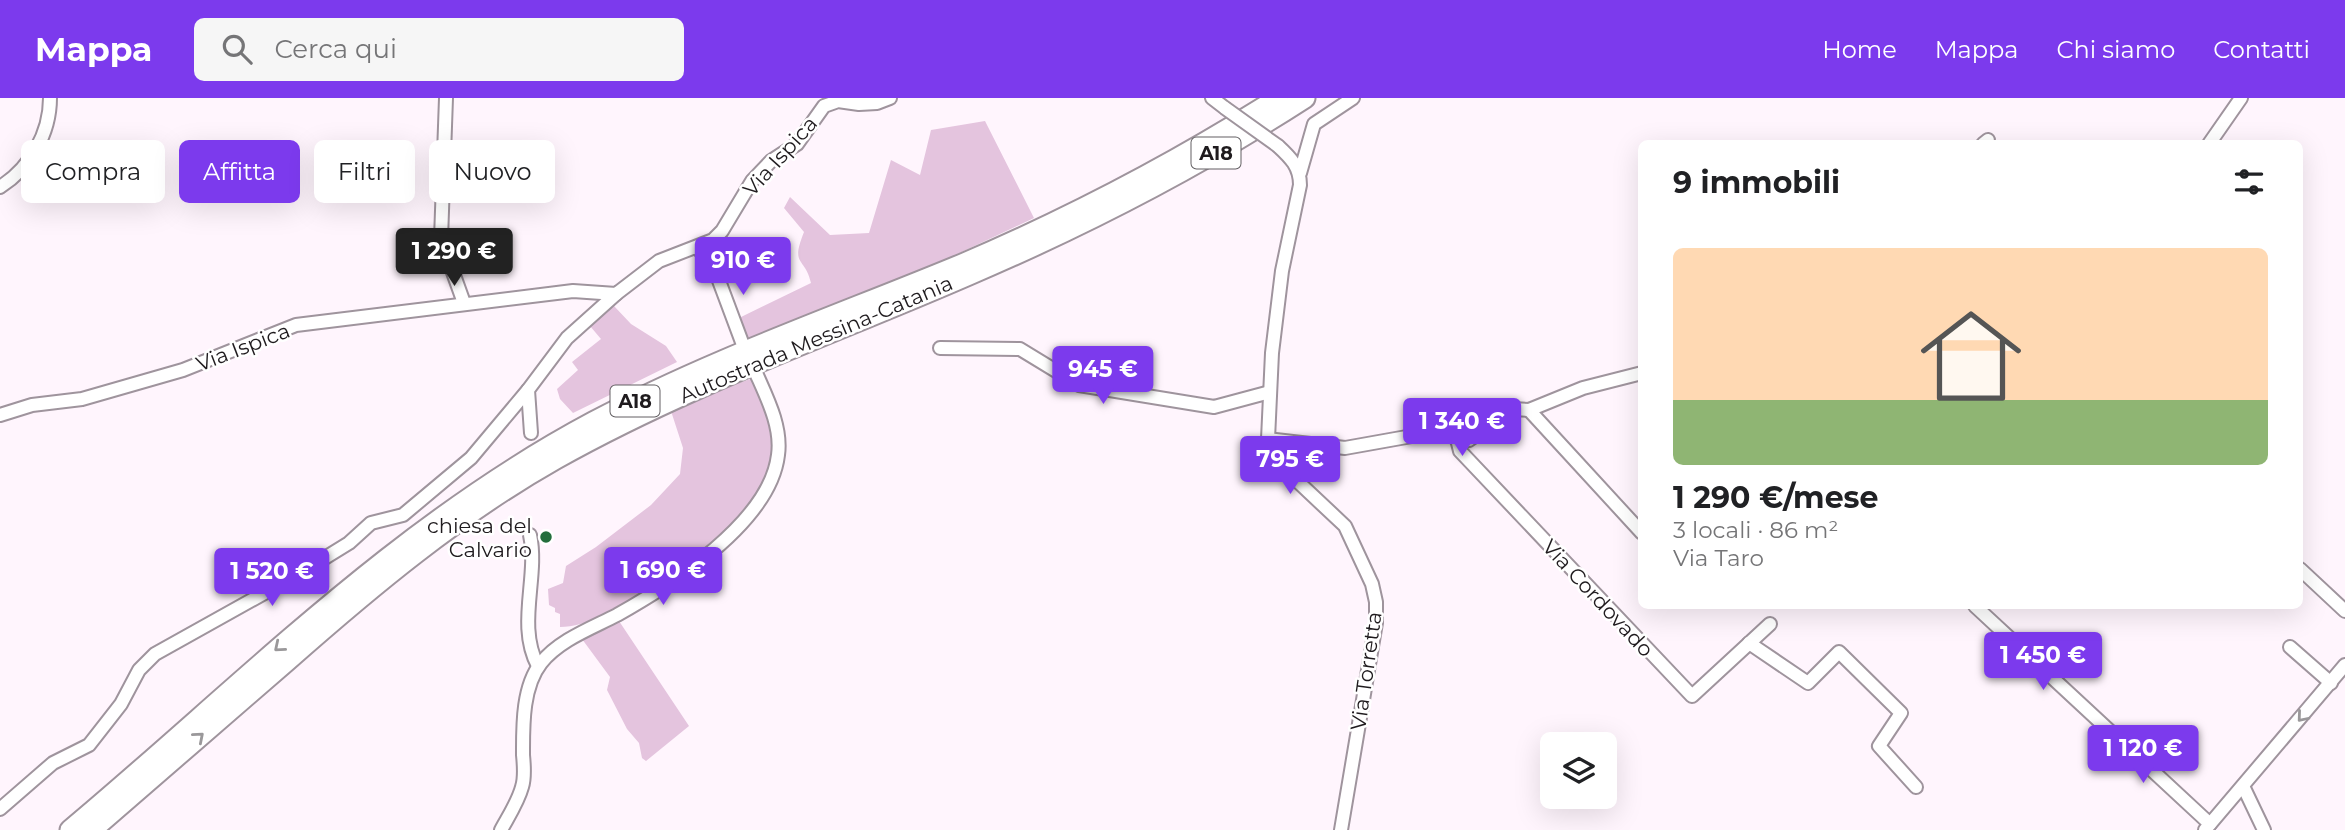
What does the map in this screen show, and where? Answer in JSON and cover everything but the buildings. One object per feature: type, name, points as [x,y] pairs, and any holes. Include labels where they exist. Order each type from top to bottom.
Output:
[{"type":"highway","name":"Autostrada Messina-Catania","points":[[70,830],[254,668],[393,552],[472,495],[546,448],[640,398],[1049,225],[1180,158],[1278,98]]},
{"type":"highway","name":"Autostrada Messina-Catania","points":[[92,830],[375,584],[439,534],[514,484],[648,411],[1076,228],[1223,149],[1305,98]]},
{"type":"street","points":[[0,187],[21,171],[31,158],[48,120],[50,98]]},
{"type":"street","points":[[446,98],[441,239],[464,303]]},
{"type":"street","name":"Via Ispica","points":[[0,809],[53,763],[89,745],[121,704],[139,670],[155,654],[302,572],[349,542],[371,523],[403,515],[471,458],[567,338],[616,294],[659,261],[713,240],[722,231],[752,181],[771,162],[797,144],[836,100],[877,103],[890,98]]},
{"type":"street","points":[[1212,98],[1278,146],[1292,159],[1300,173]]},
{"type":"street","points":[[1353,98],[1314,124],[1300,173],[1282,271],[1272,353],[1268,439],[1345,448],[1440,431],[1462,441],[1469,440],[1513,409],[1529,410],[1583,388],[1638,374]]},
{"type":"street","points":[[2212,140],[2241,98]]},
{"type":"street","points":[[713,240],[712,262],[743,345]]},
{"type":"street","points":[[697,248],[712,262]]},
{"type":"street","name":"Via Ispica","points":[[0,415],[32,405],[82,399],[183,370],[296,326],[573,291],[616,294]]},
{"type":"street","points":[[940,348],[1020,349],[1079,386],[1213,407],[1270,392]]},
{"type":"street","points":[[501,830],[523,787],[523,715],[538,666],[558,647],[650,596],[687,571],[744,522],[768,489],[775,472],[779,440],[756,373]]},
{"type":"street","points":[[528,390],[531,433]]},
{"type":"street","points":[[1529,410],[1638,529]]},
{"type":"street","name":"Via Torretta","points":[[1268,439],[1271,454],[1277,462],[1345,526],[1372,584],[1376,602],[1376,623],[1341,830]]},
{"type":"street","name":"Via Cordovado","points":[[1457,439],[1460,451],[1692,696],[1770,624]]},
{"type":"street","points":[[530,535],[534,552],[529,593],[529,627],[538,666]]},
{"type":"street","points":[[2303,572],[2345,611]]},
{"type":"street","points":[[1978,609],[2207,827],[2345,665]]},
{"type":"street","points":[[1749,643],[1808,683],[1839,652],[1901,713],[1879,746],[1916,787]]},
{"type":"street","points":[[2290,647],[2331,683]]},
{"type":"street","points":[[2244,786],[2264,830]]},
{"type":"shaded area","points":[[985,121],[1034,218],[851,304],[748,344],[739,318],[811,283],[798,256],[804,232],[784,208],[790,197],[830,235],[869,233],[891,160],[920,175],[931,130]]},
{"type":"shaded area","points":[[614,306],[631,324],[666,346],[677,362],[573,413],[560,399],[557,389],[578,370],[572,362],[601,339],[590,326]]},
{"type":"shaded area","points":[[753,378],[770,420],[774,453],[766,481],[751,508],[689,561],[647,592],[602,617],[560,627],[560,614],[549,605],[548,589],[563,583],[566,566],[651,505],[680,474],[683,448],[671,411],[702,396]]},
{"type":"shaded area","points":[[617,618],[689,726],[646,761],[642,758],[639,743],[627,729],[607,690],[610,677],[582,639]]},
{"type":"place","name":"chiesa del Calvario","points":[[546,537]]}]
